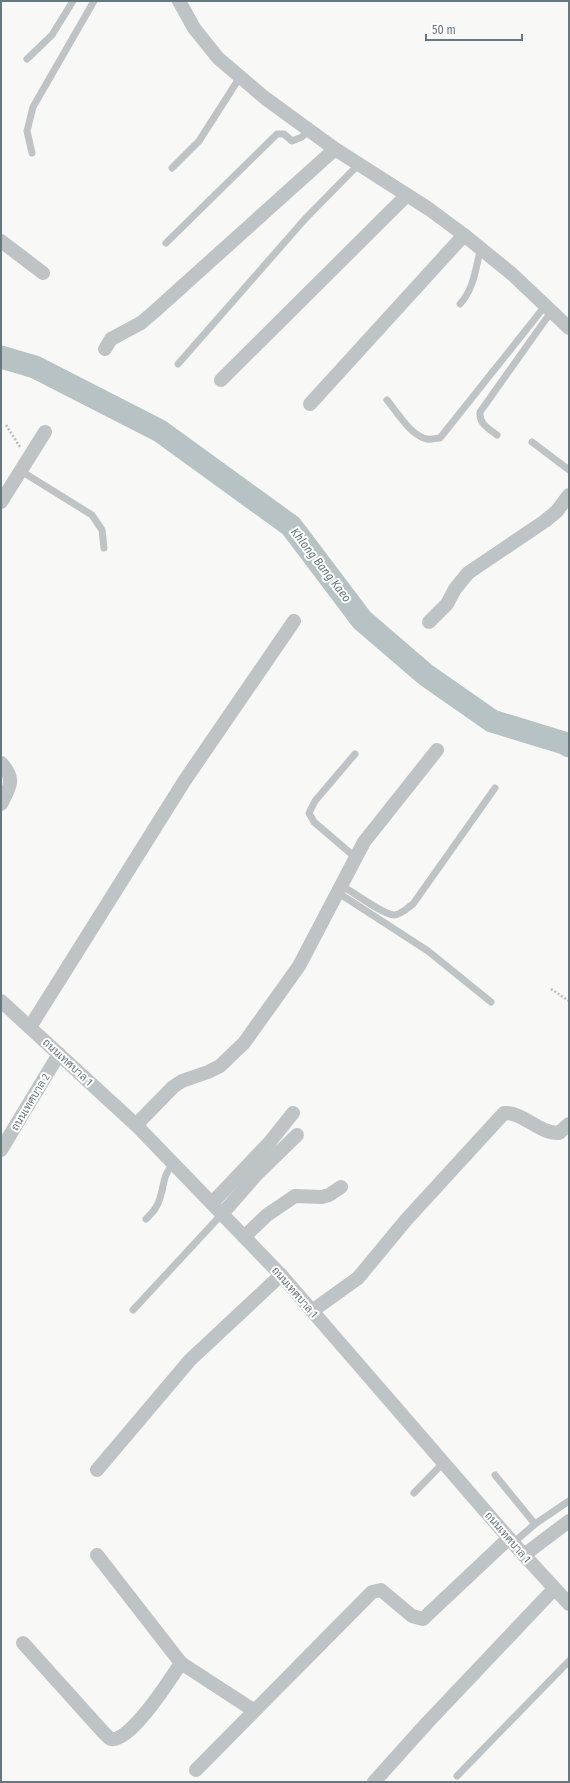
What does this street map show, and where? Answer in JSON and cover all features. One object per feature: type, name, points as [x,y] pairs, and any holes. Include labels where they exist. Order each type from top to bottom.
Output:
[{"type":"street","points":[[179,1],[194,28],[218,58],[265,98],[358,165],[428,209],[481,247],[569,328]]},
{"type":"street","points":[[105,349],[111,339],[141,323],[155,311],[335,149]]},
{"type":"street","points":[[221,380],[406,196]]},
{"type":"street","points":[[310,404],[464,235]]},
{"type":"street","points":[[1,241],[43,273]]},
{"type":"street","points":[[1,502],[45,432]]},
{"type":"street","points":[[429,622],[447,604],[454,589],[468,573],[545,521],[557,511],[569,495]]},
{"type":"street","points":[[30,1027],[185,780],[294,620]]},
{"type":"street","points":[[136,1125],[173,1087],[182,1081],[220,1066],[244,1043],[295,972],[364,842],[437,750]]},
{"type":"street","points":[[1,763],[9,772],[11,780],[10,788],[1,804]]},
{"type":"street","name":"ถนนเทศบาล 1","points":[[1,1001],[136,1125],[281,1275],[511,1541],[569,1604]]},
{"type":"street","name":"ถนนเทศบาล 2","points":[[1,1150],[59,1054]]},
{"type":"street","points":[[212,1203],[269,1143],[293,1113]]},
{"type":"street","points":[[312,1311],[358,1278],[406,1220],[504,1113],[512,1113],[548,1133],[559,1133],[569,1124]]},
{"type":"street","points":[[222,1214],[257,1174],[297,1136]]},
{"type":"street","points":[[244,1237],[267,1214],[295,1196],[322,1197],[329,1195],[341,1187]]},
{"type":"street","points":[[97,1470],[190,1360],[281,1275]]},
{"type":"street","points":[[524,1555],[569,1521]]},
{"type":"street","points":[[196,1770],[372,1592],[381,1590],[412,1616],[423,1619],[511,1541]]},
{"type":"street","points":[[97,1555],[181,1663],[254,1710]]},
{"type":"street","points":[[374,1782],[427,1723],[554,1589]]},
{"type":"street","points":[[22,1643],[111,1739],[123,1735],[134,1727],[155,1701],[181,1663]]},
{"type":"lane","points":[[27,59],[55,31],[73,1]]},
{"type":"lane","points":[[32,153],[27,131],[28,122],[33,107],[94,1]]},
{"type":"lane","points":[[172,168],[199,140],[240,77]]},
{"type":"lane","points":[[166,243],[277,134],[284,134],[292,141],[297,140],[308,130]]},
{"type":"lane","points":[[178,364],[305,219],[358,165]]},
{"type":"lane","points":[[460,304],[468,295],[473,286],[481,247]]},
{"type":"lane","points":[[386,400],[410,428],[420,436],[429,440],[440,438],[548,309]]},
{"type":"lane","points":[[497,434],[482,423],[479,417],[480,412],[548,309]]},
{"type":"lane","points":[[532,442],[569,470]]},
{"type":"lane","points":[[20,471],[92,515],[102,530],[104,548]]},
{"type":"lane","points":[[355,754],[315,801],[309,813],[314,822],[355,857]]},
{"type":"lane","points":[[339,888],[380,910],[394,915],[403,913],[413,904],[495,788]]},
{"type":"lane","points":[[339,888],[428,950],[490,1002]]},
{"type":"lane","points":[[146,1220],[160,1199],[162,1181],[173,1164]]},
{"type":"lane","points":[[133,1310],[222,1214]]},
{"type":"lane","points":[[414,1493],[443,1463]]},
{"type":"lane","points":[[495,1475],[535,1524]]},
{"type":"lane","points":[[511,1541],[569,1501]]},
{"type":"lane","points":[[457,1776],[569,1661]]},
{"type":"path","points":[[6,425],[28,459]]},
{"type":"path","points":[[551,989],[569,1001]]},
{"type":"waterway","name":"Khlong Bang Kaeo","points":[[1,357],[35,367],[160,431],[291,526],[362,620],[426,675],[492,721],[564,743],[569,746]]}]
